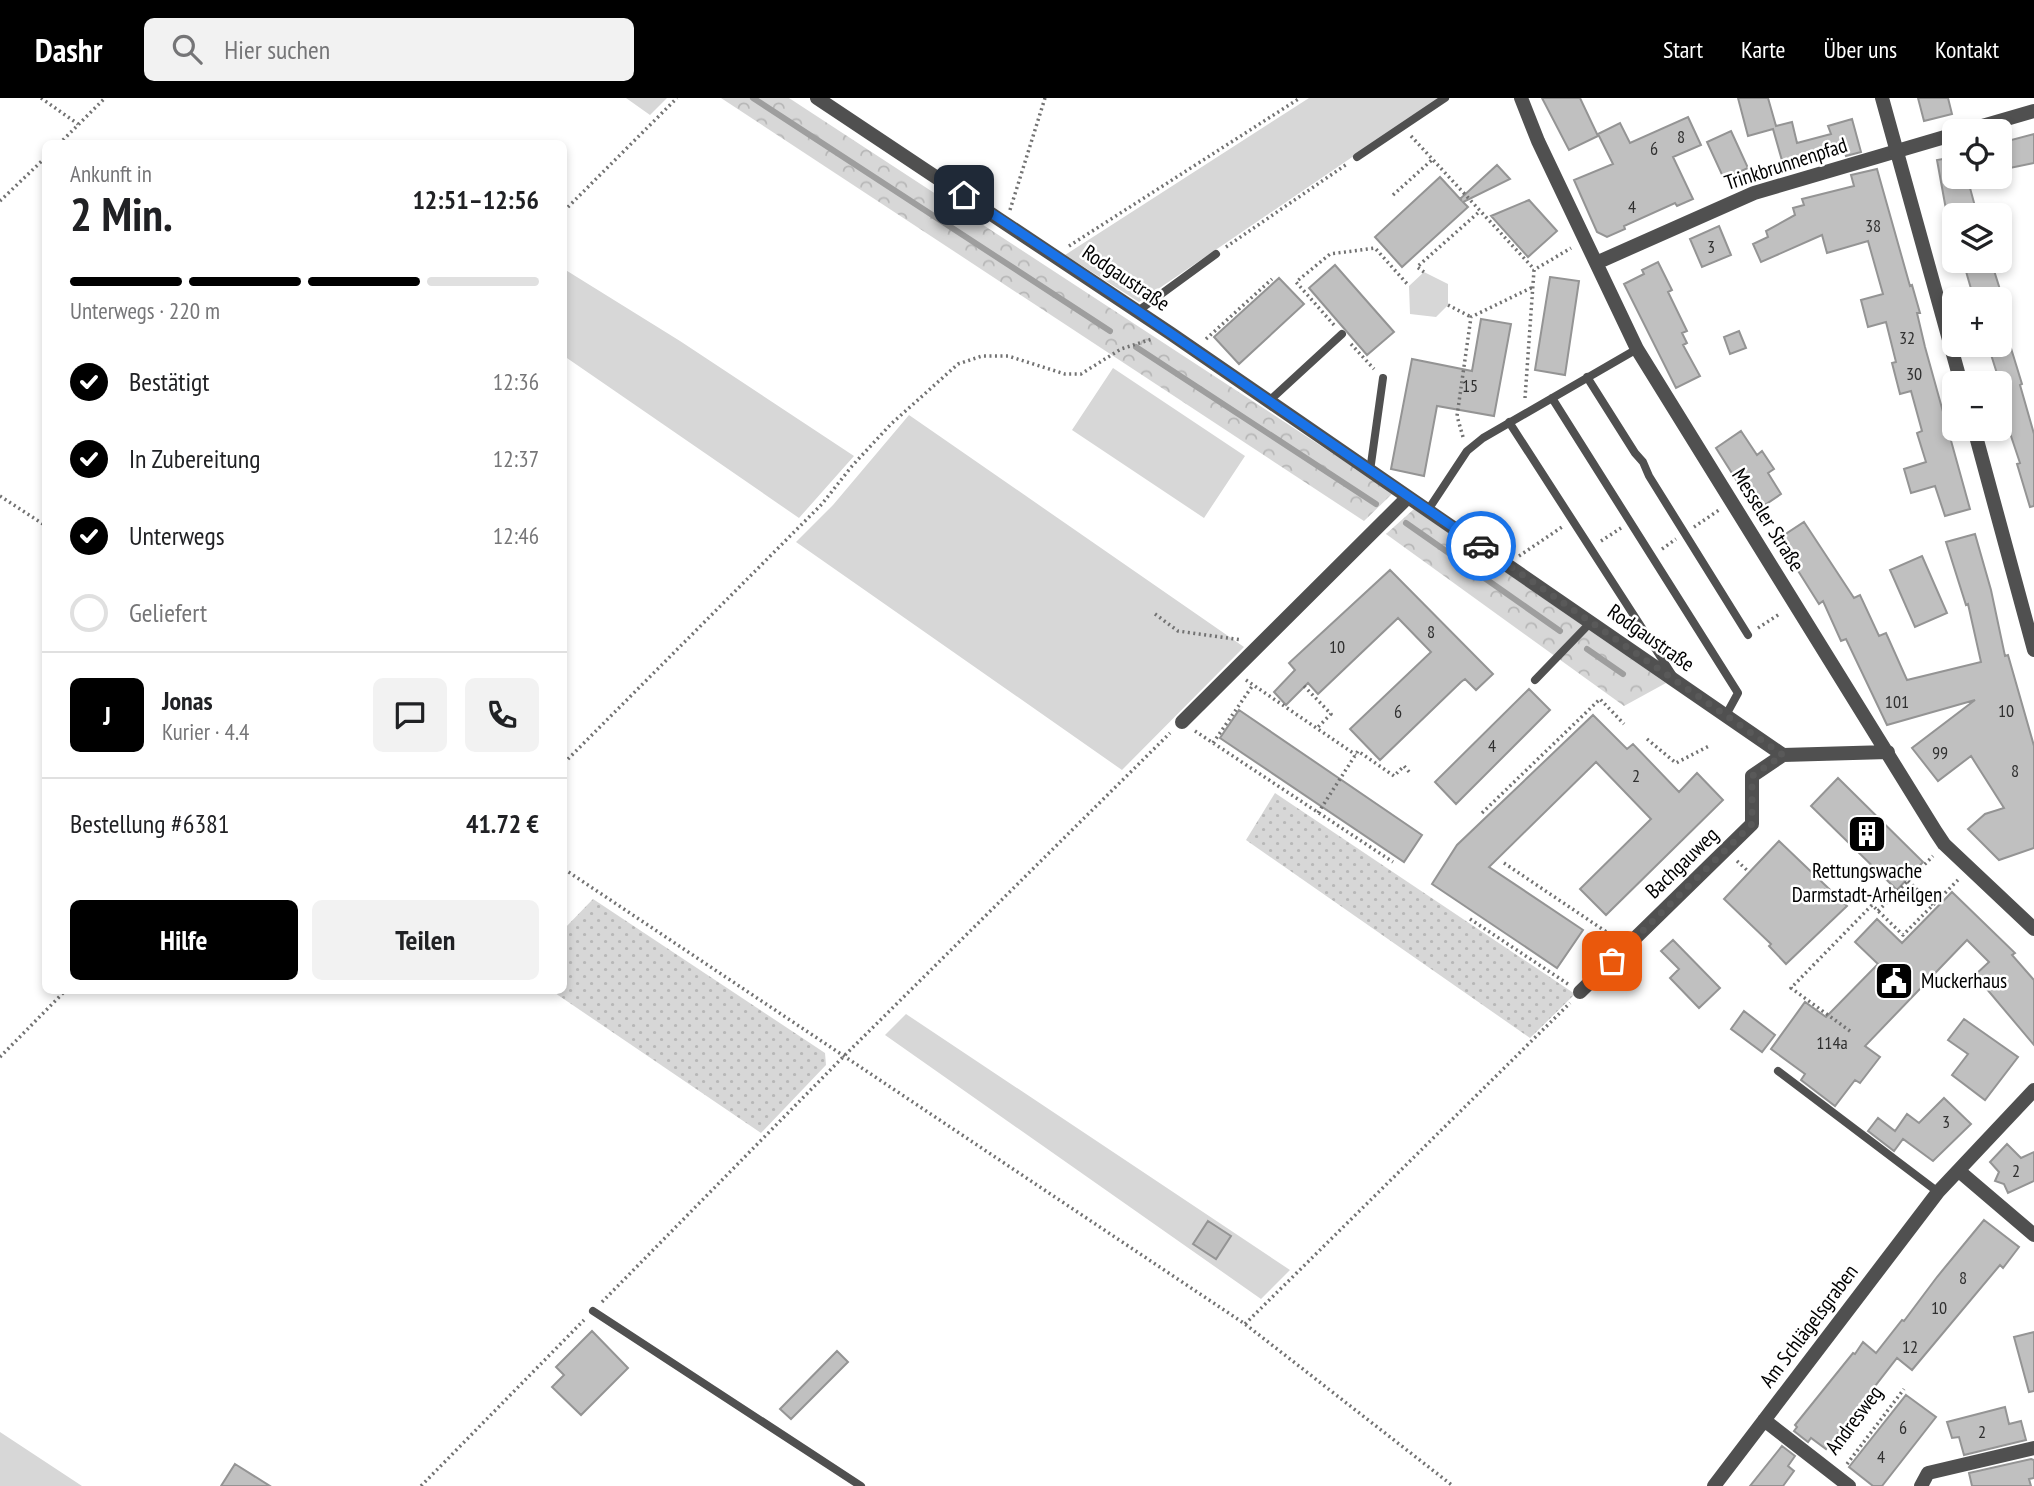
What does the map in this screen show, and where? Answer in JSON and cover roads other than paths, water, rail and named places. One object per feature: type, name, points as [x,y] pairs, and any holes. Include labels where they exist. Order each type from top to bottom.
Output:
[{"type":"street","name":"Rodgaustraße","points":[[817,98],[1138,311],[1783,755]]},
{"type":"street","name":"Messeler Straße","points":[[1521,98],[1538,141],[1637,349],[1944,844],[2034,929]]},
{"type":"street","points":[[1882,98],[1958,371]]},
{"type":"street","points":[[2006,119],[2034,111]]},
{"type":"street","name":"Trinkbrunnenpfad","points":[[1596,263],[1754,193],[1942,138]]},
{"type":"street","points":[[1977,441],[2034,650]]},
{"type":"street","points":[[1182,722],[1408,497]]},
{"type":"street","points":[[1783,755],[1888,752]]},
{"type":"street","name":"Bachgauweg","points":[[1580,992],[1752,824],[1752,776],[1783,755]]},
{"type":"street","name":"Am Schlägelsgraben","points":[[1714,1486],[1938,1192],[2034,1090]]},
{"type":"street","points":[[1959,1171],[2034,1235]]},
{"type":"street","name":"Andresweg","points":[[1764,1420],[1843,1481]]},
{"type":"street","points":[[1921,1486],[1928,1473],[2034,1448]]},
{"type":"lane","points":[[1357,157],[1445,98]]},
{"type":"lane","points":[[1138,311],[1216,254]]},
{"type":"lane","points":[[1269,401],[1342,334]]},
{"type":"lane","points":[[1428,510],[1467,451],[1483,438],[1637,349]]},
{"type":"lane","points":[[1587,377],[1643,462],[1649,476],[1748,635]]},
{"type":"lane","points":[[1370,471],[1383,378]]},
{"type":"lane","points":[[1552,398],[1738,693],[1726,715]]},
{"type":"lane","points":[[1509,422],[1677,682]]},
{"type":"lane","points":[[1535,680],[1591,622]]},
{"type":"lane","points":[[1778,1071],[1938,1192]]},
{"type":"lane","points":[[593,1311],[861,1486]]},
{"type":"waterway","points":[[753,98],[1110,331]]},
{"type":"waterway","points":[[1136,347],[1376,504]]},
{"type":"waterway","points":[[1406,523],[1560,631]]},
{"type":"waterway","points":[[1587,649],[1623,674]]},
{"type":"place","name":"Rettungswache Darmstadt-Arheilgen","points":[[1867,834]]},
{"type":"place","name":"Muckerhaus","points":[[1894,981]]}]
